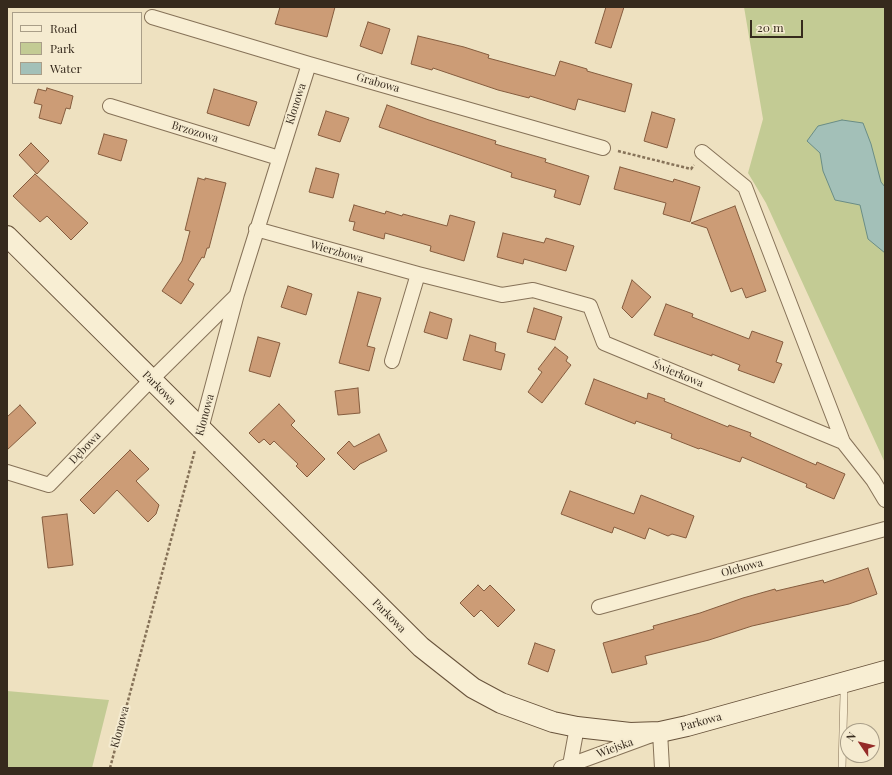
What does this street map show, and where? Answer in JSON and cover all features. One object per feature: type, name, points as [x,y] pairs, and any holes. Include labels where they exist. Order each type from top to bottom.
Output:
[{"type":"street","name":"Grabowa","points":[[152,17],[309,64],[603,148]]},
{"type":"street","name":"Klonowa","points":[[201,430],[256,229],[309,64]]},
{"type":"street","name":"Brzozowa","points":[[110,106],[279,158]]},
{"type":"street","name":"Świerkowa","points":[[702,152],[745,187],[843,442],[873,480],[885,500]]},
{"type":"street","name":"Wierzbowa","points":[[256,229],[418,274],[502,294],[533,290]]},
{"type":"street","name":"Parkowa","points":[[7,236],[421,648],[473,688],[500,703],[553,722],[577,727],[630,733],[660,732],[687,726],[885,670]]},
{"type":"street","points":[[392,361],[418,274]]},
{"type":"street","name":"Świerkowa","points":[[533,290],[590,306],[604,343],[843,442]]},
{"type":"street","points":[[151,380],[237,294]]},
{"type":"street","name":"Dębowa","points":[[7,472],[49,485],[151,380]]},
{"type":"street","name":"Olchowa","points":[[599,607],[885,529]]},
{"type":"street","name":"Wiejska","points":[[566,766],[577,727]]},
{"type":"street","points":[[660,732],[662,768]]},
{"type":"street","name":"Wiejska","points":[[566,766],[660,732]]},
{"type":"lane","points":[[842,683],[844,694],[842,768]]},
{"type":"path","points":[[603,148],[691,169],[702,152]]},
{"type":"path","name":"Klonowa","points":[[110,768],[201,430]]},
{"type":"green space","points":[[744,7],[885,7],[885,463],[766,203],[748,173],[763,119]]},
{"type":"green space","points":[[7,691],[109,700],[92,768],[7,768]]},
{"type":"water","points":[[842,120],[863,123],[871,144],[881,182],[885,187],[885,253],[868,239],[860,205],[835,200],[823,171],[820,153],[807,141],[818,126]]},
{"type":"building","points":[[280,7],[335,7],[327,37],[275,24]]},
{"type":"building","points":[[606,7],[624,7],[611,48],[595,43]]},
{"type":"building","points":[[368,22],[390,29],[382,54],[360,46]]},
{"type":"building","points":[[418,36],[464,47],[489,55],[488,58],[555,76],[560,61],[587,69],[587,71],[632,84],[625,112],[578,99],[575,110],[530,96],[529,98],[498,90],[433,68],[432,70],[411,64]]},
{"type":"building","points":[[47,88],[73,96],[70,109],[66,108],[61,124],[39,118],[42,105],[34,103],[38,89],[46,91]]},
{"type":"building","points":[[214,89],[257,102],[249,126],[207,113]]},
{"type":"building","points":[[387,105],[496,141],[495,144],[546,159],[545,162],[589,176],[580,205],[554,197],[556,190],[511,177],[512,173],[379,127]]},
{"type":"building","points":[[326,111],[349,118],[340,142],[318,135]]},
{"type":"building","points":[[652,112],[675,119],[667,148],[644,141]]},
{"type":"building","points":[[104,134],[127,140],[121,161],[98,154]]},
{"type":"building","points":[[31,143],[49,161],[37,174],[19,155]]},
{"type":"building","points":[[620,167],[673,182],[674,179],[700,187],[690,222],[663,214],[666,203],[614,189]]},
{"type":"building","points":[[316,168],[339,174],[333,198],[309,192]]},
{"type":"building","points":[[35,174],[88,223],[71,240],[47,216],[40,222],[13,196]]},
{"type":"building","points":[[198,178],[205,180],[205,178],[226,183],[209,248],[207,248],[204,258],[202,257],[188,280],[194,284],[181,304],[162,291],[182,261],[190,231],[185,230]]},
{"type":"building","points":[[354,205],[385,214],[386,211],[402,216],[403,214],[447,226],[450,215],[475,222],[464,261],[430,251],[431,246],[385,233],[384,239],[353,230],[355,222],[349,221]]},
{"type":"building","points":[[735,206],[766,291],[746,298],[742,288],[731,292],[707,228],[691,223]]},
{"type":"building","points":[[503,233],[544,243],[546,238],[574,246],[566,271],[524,259],[523,264],[497,257]]},
{"type":"building","points":[[632,280],[651,297],[632,318],[622,308]]},
{"type":"building","points":[[288,286],[312,294],[306,315],[281,307]]},
{"type":"building","points":[[358,292],[381,298],[367,346],[375,348],[369,371],[339,363]]},
{"type":"building","points":[[666,304],[693,314],[692,317],[749,339],[752,331],[783,342],[776,362],[782,364],[774,383],[738,370],[740,365],[654,335]]},
{"type":"building","points":[[534,308],[562,317],[555,340],[527,332]]},
{"type":"building","points":[[430,312],[452,319],[447,339],[424,332]]},
{"type":"building","points":[[470,335],[496,343],[495,351],[505,354],[501,370],[463,360]]},
{"type":"building","points":[[258,337],[280,343],[270,377],[249,371]]},
{"type":"building","points":[[555,347],[568,357],[566,361],[571,365],[542,403],[528,392],[542,372],[538,369]]},
{"type":"building","points":[[594,379],[647,399],[648,393],[665,399],[664,401],[728,427],[729,425],[751,433],[750,436],[816,465],[817,462],[845,474],[834,499],[806,487],[807,484],[742,457],[740,462],[700,448],[699,449],[671,438],[672,434],[636,421],[635,424],[585,404]]},
{"type":"building","points":[[358,388],[360,413],[338,415],[335,391]]},
{"type":"building","points":[[279,404],[295,421],[291,425],[325,459],[307,477],[296,466],[298,464],[274,441],[270,445],[264,439],[259,443],[249,433]]},
{"type":"building","points":[[20,405],[36,423],[7,450],[7,417]]},
{"type":"building","points":[[379,434],[387,451],[360,464],[354,470],[337,453],[349,441],[354,447]]},
{"type":"building","points":[[130,450],[149,469],[136,481],[159,505],[156,514],[148,522],[117,490],[94,514],[80,500]]},
{"type":"building","points":[[570,491],[634,514],[641,495],[694,516],[686,538],[672,534],[668,536],[649,528],[645,539],[614,527],[612,533],[561,514]]},
{"type":"building","points":[[67,514],[73,565],[48,568],[42,517]]},
{"type":"building","points":[[868,568],[877,594],[849,604],[752,626],[709,640],[645,656],[647,664],[612,673],[603,643],[654,629],[653,626],[700,613],[743,598],[775,589],[776,591],[823,580],[824,583]]},
{"type":"building","points":[[478,585],[484,591],[490,585],[515,610],[498,627],[481,610],[474,617],[460,603]]},
{"type":"building","points":[[535,643],[555,650],[548,672],[528,664]]}]
